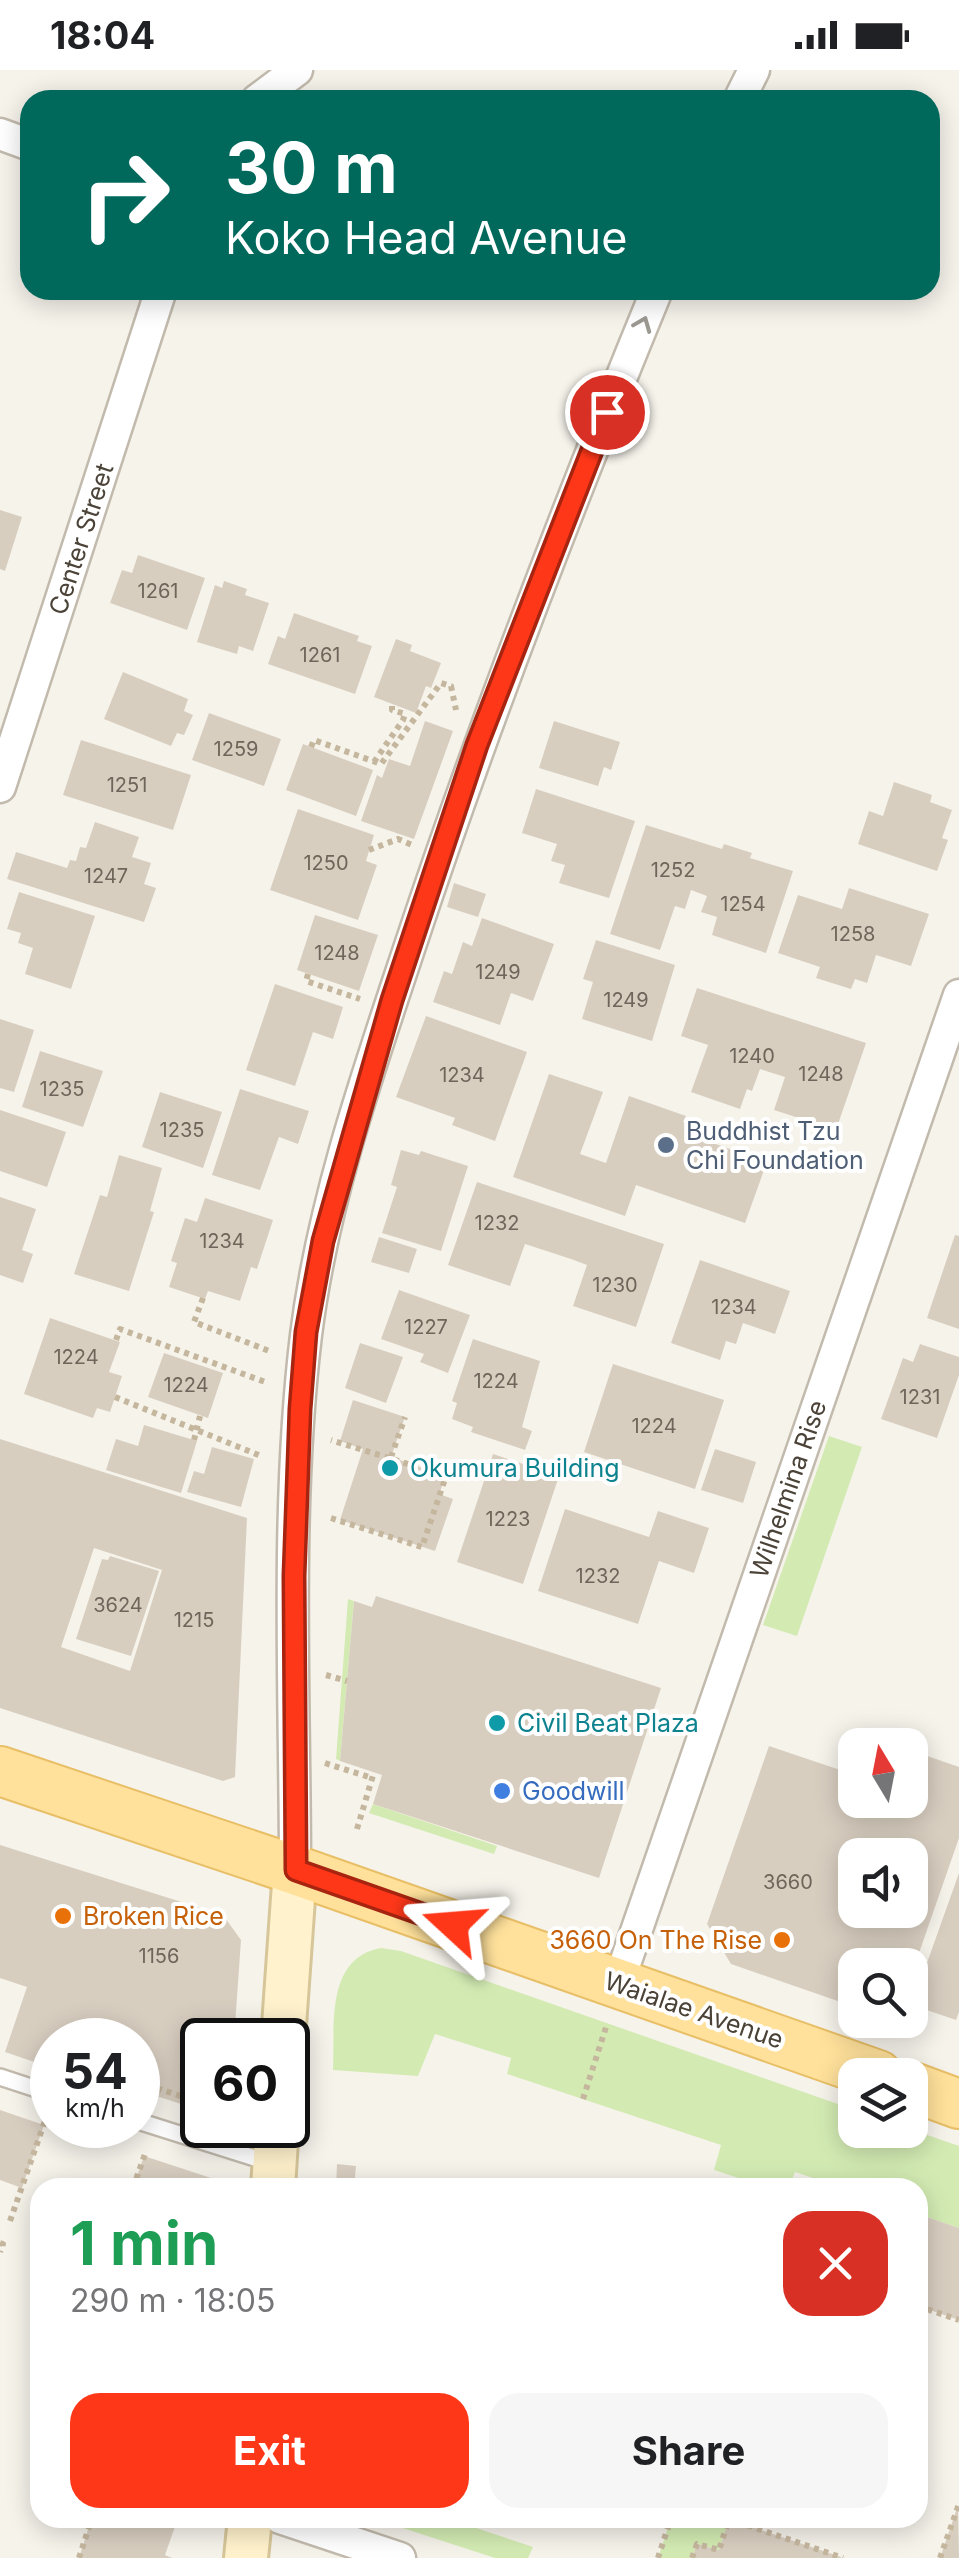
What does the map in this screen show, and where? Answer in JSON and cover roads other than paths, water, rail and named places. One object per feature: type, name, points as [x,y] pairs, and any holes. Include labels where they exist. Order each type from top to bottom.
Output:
[{"type":"main road","name":"Waialae Avenue","points":[[0,1771],[296,1870],[612,2004],[838,2064]]},
{"type":"main road","points":[[928,2093],[959,2104]]},
{"type":"street","points":[[271,90],[297,70]]},
{"type":"street","name":"Center Street","points":[[0,787],[158,300]]},
{"type":"street","points":[[285,2018],[296,1870],[294,1576],[299,1428],[306,1332],[323,1241],[392,1000],[477,745],[653,300]]},
{"type":"street","name":"Wilhelmina Rise","points":[[612,2004],[959,995]]},
{"type":"street","points":[[246,2558],[249,2528]]},
{"type":"street","points":[[310,2528],[400,2558]]},
{"type":"lane","points":[[0,2077],[30,2087]]},
{"type":"lane","points":[[160,2127],[275,2159]]},
{"type":"place","name":"Buddhist Tzu Chi Foundation","points":[[666,1145]]},
{"type":"place","name":"Okumura Building","points":[[390,1468]]},
{"type":"place","name":"Civil Beat Plaza","points":[[497,1723]]},
{"type":"place","name":"Goodwill","points":[[502,1791]]},
{"type":"place","name":"Broken Rice","points":[[63,1916]]},
{"type":"place","name":"3660 On The Rise","points":[[782,1940]]}]
